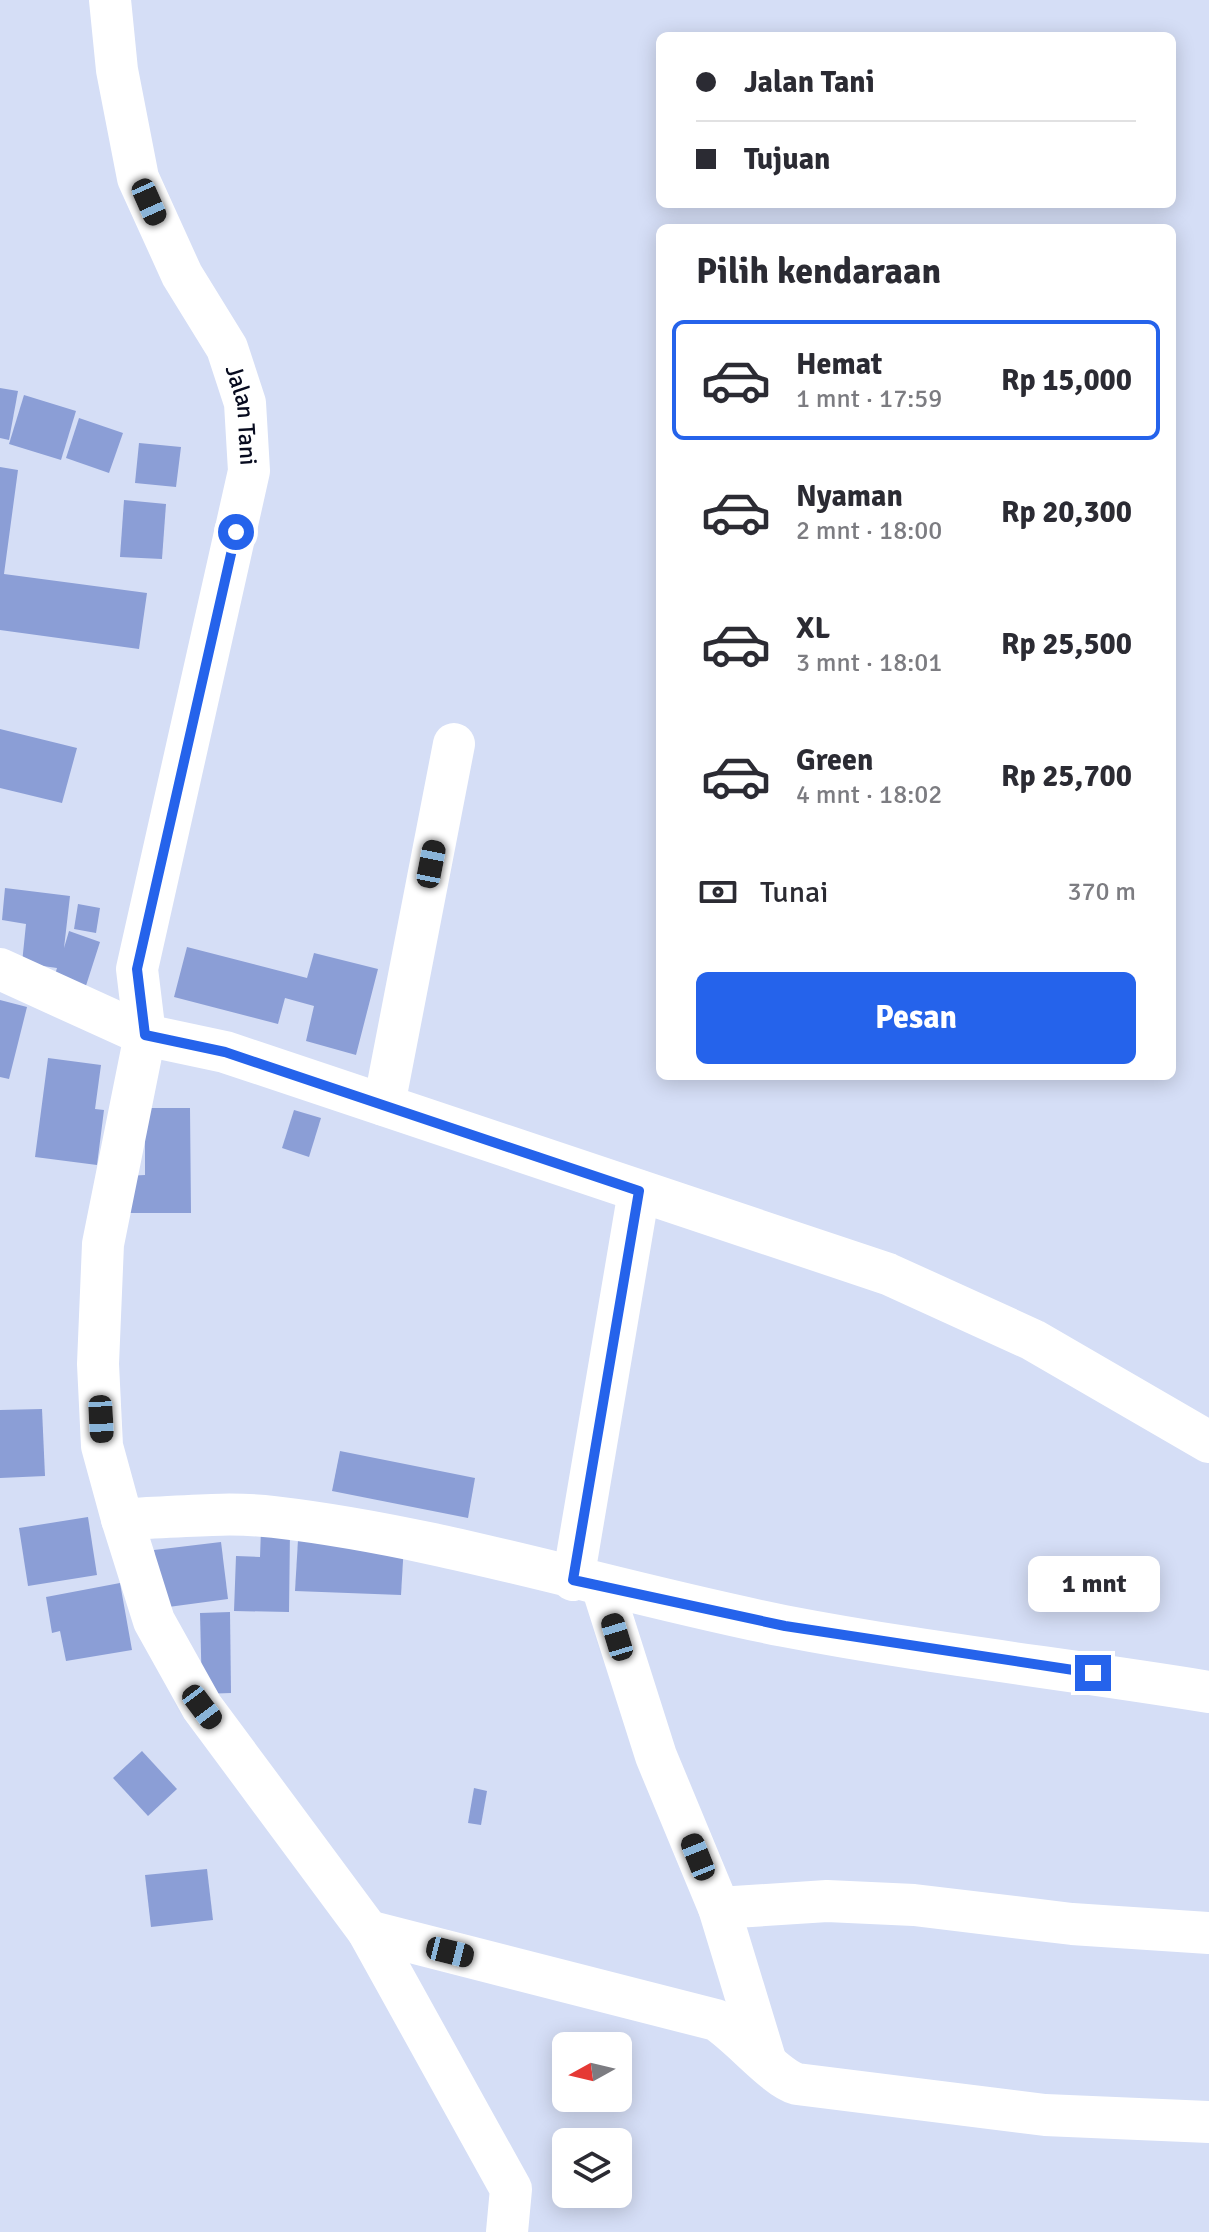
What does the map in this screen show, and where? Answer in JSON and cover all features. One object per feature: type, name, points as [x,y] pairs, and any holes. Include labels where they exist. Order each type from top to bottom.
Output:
[{"type":"street","name":"Jalan Tani","points":[[110,0],[117,70],[138,178],[182,275],[227,348],[245,403],[249,471],[137,969],[145,1035],[103,1244],[98,1364],[102,1446],[154,1621],[202,1707],[368,1931],[511,2189],[507,2232]]},
{"type":"street","points":[[384,1105],[454,744]]},
{"type":"street","points":[[0,969],[145,1035],[225,1052],[888,1274],[1033,1340],[1209,1442]]},
{"type":"street","points":[[639,1191],[587,1583],[719,1908],[765,2059]]},
{"type":"street","points":[[122,1519],[269,1516],[300,1520],[435,1545],[587,1583],[785,1626],[1209,1692]]},
{"type":"street","points":[[719,1908],[827,1901],[914,1905],[1072,1924],[1209,1933]]},
{"type":"street","points":[[368,1931],[716,2020],[765,2059],[781,2077],[797,2084],[1045,2115],[1209,2122]]},
{"type":"building","points":[[0,388],[18,391],[9,440],[0,438]]},
{"type":"building","points":[[24,395],[76,411],[61,460],[9,444]]},
{"type":"building","points":[[79,418],[123,433],[109,473],[66,458]]},
{"type":"building","points":[[139,443],[181,447],[176,487],[135,483]]},
{"type":"building","points":[[0,467],[18,470],[4,574],[147,593],[139,649],[0,630]]},
{"type":"building","points":[[124,500],[166,504],[162,559],[120,557]]},
{"type":"building","points":[[0,729],[77,748],[62,803],[0,788]]},
{"type":"building","points":[[5,888],[70,896],[64,948],[69,931],[100,942],[83,995],[52,985],[57,968],[22,963],[26,924],[2,920]]},
{"type":"building","points":[[78,904],[100,908],[96,933],[74,929]]},
{"type":"building","points":[[187,947],[307,978],[314,953],[378,969],[356,1055],[306,1041],[314,1006],[285,998],[278,1024],[174,997]]},
{"type":"building","points":[[0,1000],[27,1007],[9,1079],[0,1077]]},
{"type":"building","points":[[48,1058],[101,1065],[95,1109],[104,1110],[97,1165],[35,1157]]},
{"type":"building","points":[[145,1108],[190,1108],[191,1213],[125,1213],[125,1176],[145,1175]]},
{"type":"building","points":[[294,1110],[321,1118],[309,1157],[282,1148]]},
{"type":"building","points":[[42,1409],[45,1476],[0,1478],[0,1410]]},
{"type":"building","points":[[340,1451],[475,1478],[468,1518],[332,1491]]},
{"type":"building","points":[[88,1517],[97,1575],[28,1586],[19,1528]]},
{"type":"building","points":[[261,1529],[290,1530],[289,1612],[234,1611],[236,1556],[260,1557]]},
{"type":"building","points":[[298,1540],[404,1544],[401,1595],[295,1591]]},
{"type":"building","points":[[221,1542],[228,1599],[161,1608],[154,1550]]},
{"type":"building","points":[[120,1583],[132,1650],[66,1661],[60,1631],[52,1633],[46,1597]]},
{"type":"building","points":[[230,1612],[231,1693],[202,1694],[200,1613]]},
{"type":"building","points":[[142,1751],[177,1789],[148,1816],[113,1778]]},
{"type":"building","points":[[474,1788],[487,1791],[481,1825],[468,1823]]},
{"type":"building","points":[[207,1869],[213,1920],[151,1927],[145,1875]]},
{"type":"route","points":[[236,532],[137,969],[145,1035],[225,1052],[639,1191],[573,1580],[785,1626],[1093,1673]]}]
